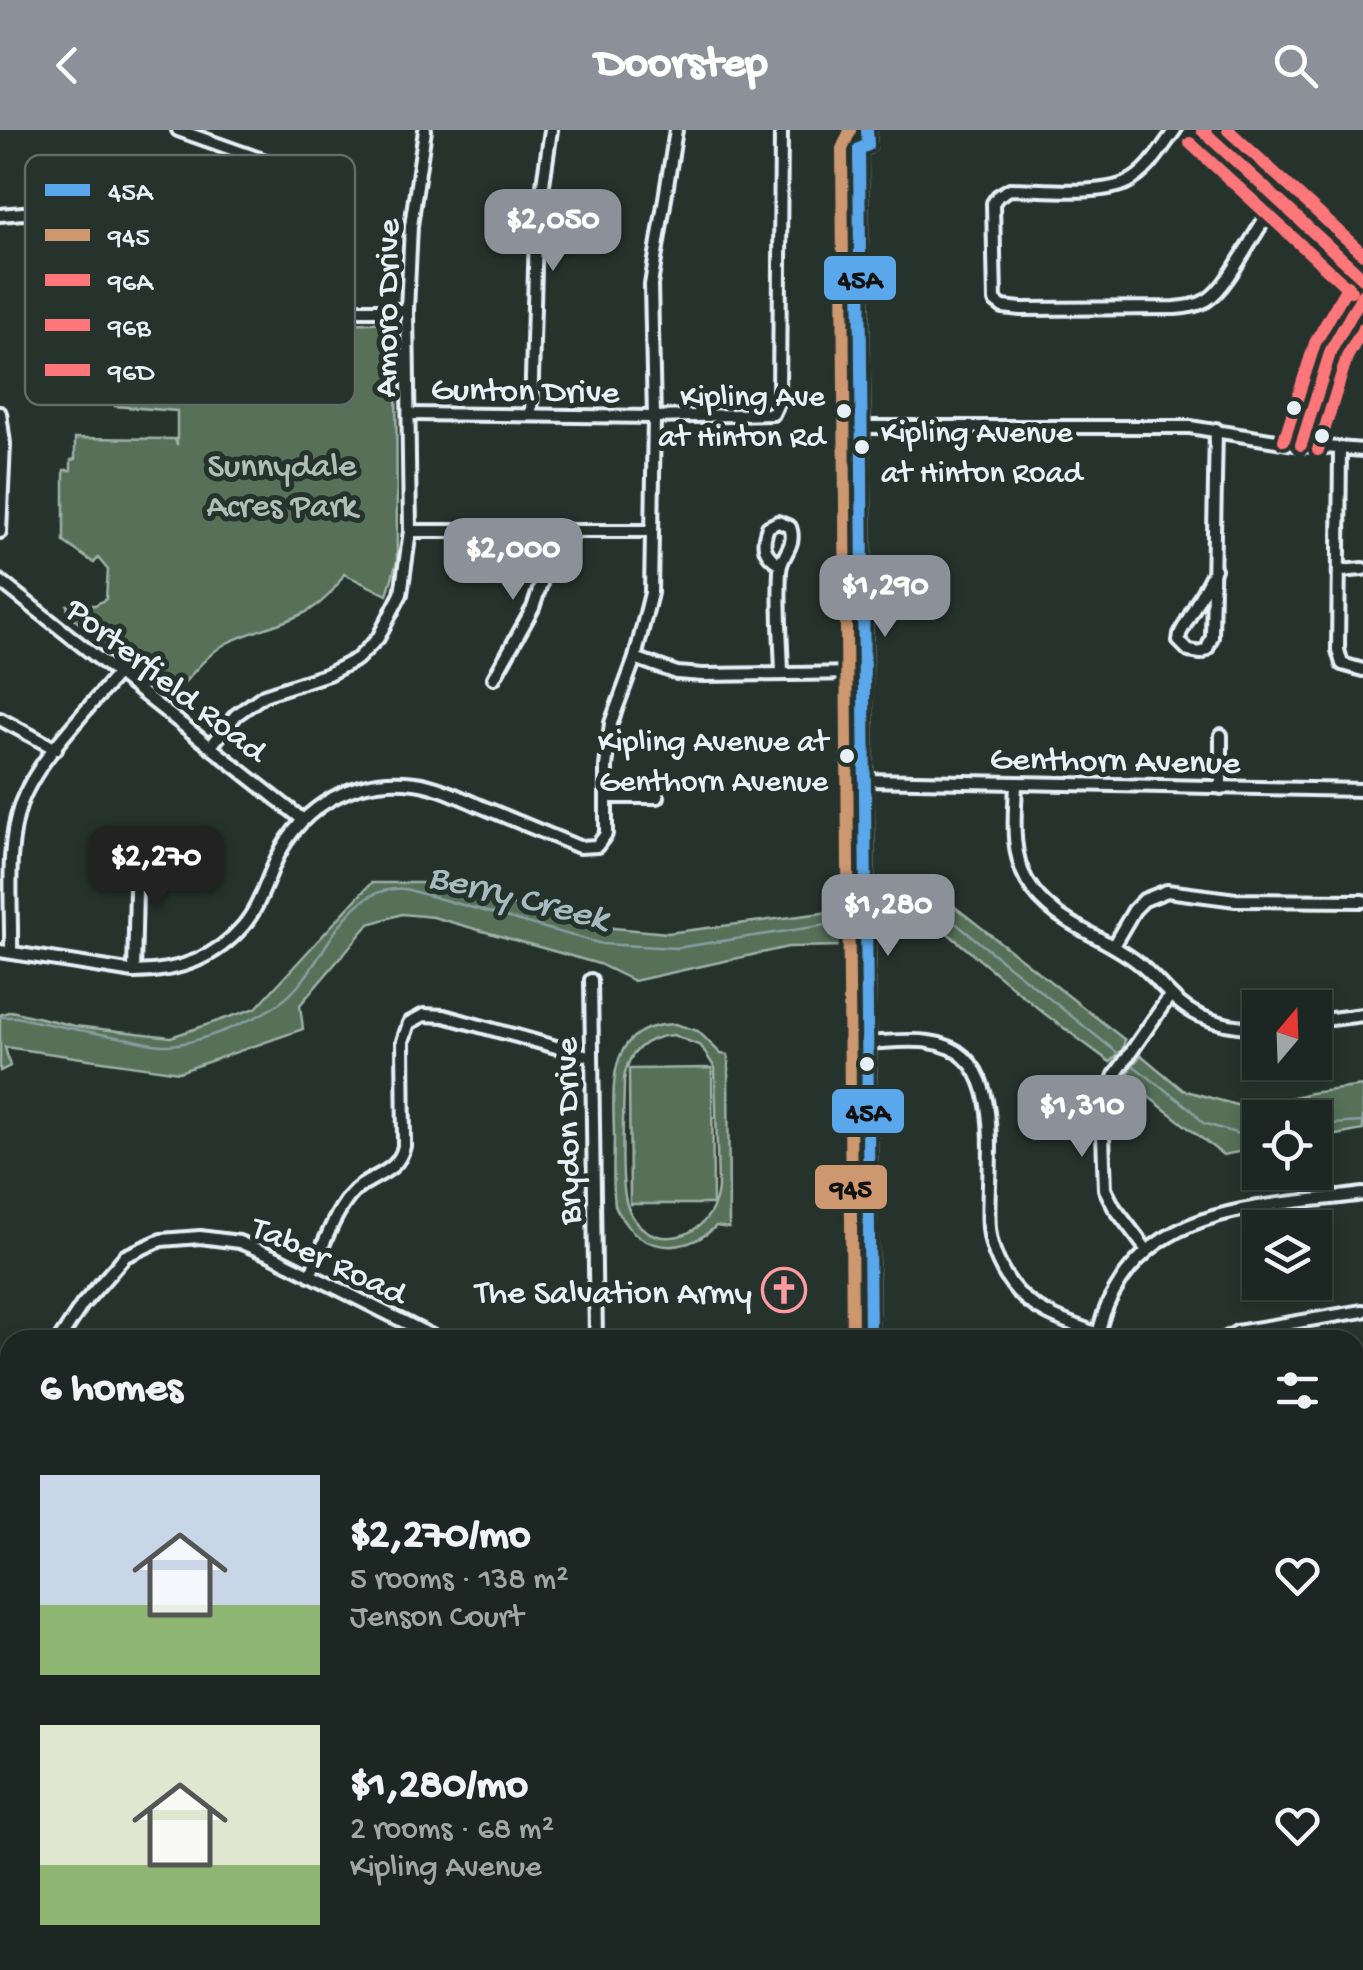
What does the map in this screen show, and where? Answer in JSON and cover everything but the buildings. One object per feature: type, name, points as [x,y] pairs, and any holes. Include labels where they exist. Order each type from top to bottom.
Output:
[{"type":"main road","points":[[852,130],[852,145],[859,149]]},
{"type":"main road","points":[[859,149],[868,145],[868,130]]},
{"type":"main road","points":[[859,149],[870,1330]]},
{"type":"street","points":[[178,130],[249,155]]},
{"type":"street","name":"Amoro Drive","points":[[212,746],[236,716],[264,694],[344,666],[369,648],[402,594],[410,531],[411,226],[426,130]]},
{"type":"street","points":[[531,415],[534,262],[551,130]]},
{"type":"street","points":[[119,672],[27,790],[14,830],[6,951],[134,972],[155,972],[192,963],[232,938],[257,905],[278,857],[302,819],[352,789],[385,782],[410,782],[445,791],[587,848],[599,844],[606,834],[610,723],[635,658],[651,593],[651,285],[676,130]]},
{"type":"street","name":"Gunton Drive","points":[[410,414],[773,414],[781,130]]},
{"type":"street","points":[[1175,130],[1149,166],[1127,183],[1106,188],[1010,190],[998,196],[993,203],[995,301],[1021,309],[1194,306],[1210,299],[1264,216],[1279,200]]},
{"type":"street","points":[[1202,130],[1363,278]]},
{"type":"street","points":[[0,215],[25,214]]},
{"type":"street","points":[[1301,445],[1332,350],[1363,294]]},
{"type":"street","points":[[355,309],[408,310]]},
{"type":"street","points":[[0,413],[4,509],[0,532]]},
{"type":"street","points":[[862,427],[1216,430],[1301,445],[1363,450]]},
{"type":"street","points":[[1215,569],[1180,634],[1180,641],[1189,651],[1201,653],[1212,637],[1215,569],[1216,430]]},
{"type":"street","points":[[1340,450],[1339,658],[1349,668],[1363,670]]},
{"type":"street","points":[[410,531],[650,531]]},
{"type":"street","points":[[494,678],[542,584],[543,532]]},
{"type":"street","points":[[780,564],[782,674]]},
{"type":"street","points":[[1339,571],[1363,570]]},
{"type":"street","name":"Porterfield Road","points":[[0,580],[302,819]]},
{"type":"street","points":[[635,658],[677,673],[864,672]]},
{"type":"street","points":[[0,719],[56,750]]},
{"type":"street","points":[[1220,788],[1221,735]]},
{"type":"street","name":"Genthorn Avenue","points":[[865,780],[1363,790]]},
{"type":"street","points":[[1016,784],[1014,836],[1027,880],[1050,908],[1142,965],[1169,997],[1184,1008],[1218,1022],[1242,1024]]},
{"type":"street","points":[[608,796],[658,796]]},
{"type":"street","points":[[134,972],[138,850]]},
{"type":"street","points":[[1113,946],[1144,900],[1167,891],[1222,899],[1363,901]]},
{"type":"street","name":"Brydon Drive","points":[[590,980],[596,1330]]},
{"type":"street","points":[[1146,1249],[1106,1189],[1102,1110],[1127,1059],[1169,997]]},
{"type":"street","points":[[310,1274],[347,1199],[362,1184],[392,1170],[402,1160],[403,1041],[409,1024],[424,1015],[444,1016],[592,1057]]},
{"type":"street","points":[[1332,1018],[1363,1015]]},
{"type":"street","points":[[868,1043],[930,1042],[950,1047],[975,1068],[987,1092],[989,1232],[1000,1268],[1018,1292],[1046,1313],[1083,1330]]},
{"type":"street","points":[[1100,1330],[1110,1298],[1126,1270],[1170,1232],[1209,1217],[1363,1194]]},
{"type":"street","name":"Taber Road","points":[[68,1330],[126,1256],[161,1240],[200,1237],[239,1242],[420,1330]]},
{"type":"street","points":[[1249,1330],[1363,1311]]},
{"type":"green space","name":"Sunnydale Acres Park","points":[[396,322],[397,561],[387,595],[344,574],[333,590],[307,612],[219,648],[171,697],[68,614],[67,605],[95,605],[106,599],[108,570],[98,558],[94,563],[64,542],[64,470],[71,470],[71,460],[75,459],[75,438],[175,439],[177,445],[177,411],[115,405],[355,405],[355,323]]},
{"type":"green space","points":[[371,883],[439,883],[581,925],[668,933],[846,910],[846,946],[788,947],[634,981],[599,964],[433,917],[402,914],[369,924],[300,1005],[303,1029],[179,1072],[5,1047],[10,1066],[0,1071],[0,1015],[11,1011],[75,1026],[171,1037],[256,1008]]},
{"type":"green space","points":[[885,907],[955,907],[1125,1040],[1122,1050],[1110,1062],[945,931],[885,933]]},
{"type":"green space","points":[[675,1024],[698,1031],[721,1054],[728,1055],[729,1228],[716,1226],[703,1236],[674,1246],[646,1241],[634,1232],[623,1220],[614,1196],[613,1097],[618,1061],[636,1035],[653,1027]],"holes":[[[673,1035],[701,1046],[715,1068],[718,1188],[714,1206],[705,1220],[692,1231],[663,1237],[636,1222],[627,1205],[624,1080],[634,1054],[654,1039]]]},
{"type":"green space","points":[[1141,1055],[1183,1090],[1242,1107],[1242,1151],[1223,1155],[1127,1080],[1130,1068]]},
{"type":"green space","points":[[712,1068],[713,1204],[630,1204],[629,1069]]},
{"type":"green space","points":[[1363,1086],[1363,1130],[1332,1136],[1332,1100],[1281,1100]]},
{"type":"waterway","name":"Berry Creek","points":[[0,1017],[158,1045],[210,1036],[281,1002],[297,988],[349,914],[364,900],[383,891],[405,889],[602,944],[676,948],[846,922]]},
{"type":"waterway","name":"Berry Creek","points":[[885,916],[911,920],[944,914],[1120,1055]]},
{"type":"waterway","name":"Berry Creek","points":[[1131,1064],[1192,1110],[1203,1123],[1242,1135]]},
{"type":"waterway","name":"Berry Creek","points":[[1332,1124],[1363,1122]]},
{"type":"transit line","name":"45A","points":[[867,130],[868,145],[859,149],[870,1330]]},
{"type":"transit line","name":"96A","points":[[1202,130],[1363,278]]},
{"type":"transit line","name":"96D","points":[[1228,130],[1363,254]]},
{"type":"transit line","name":"945","points":[[850,131],[842,149],[852,1330]]},
{"type":"transit line","name":"96B","points":[[1190,143],[1351,291]]},
{"type":"transit line","name":"96D","points":[[1284,440],[1315,343],[1348,285]]},
{"type":"transit line","name":"96A","points":[[1301,445],[1331,350],[1363,294]]},
{"type":"transit line","name":"96B","points":[[1318,450],[1347,357],[1363,329]]},
{"type":"place","name":"Kipling Ave at Hinton Rd","points":[[844,411]]},
{"type":"place","name":"Kipling Avenue at Hinton Road","points":[[862,447]]},
{"type":"place","name":"Kipling Avenue at Genthorn Avenue","points":[[847,756]]},
{"type":"place","name":"The Salvation Army","points":[[784,1290]]}]
